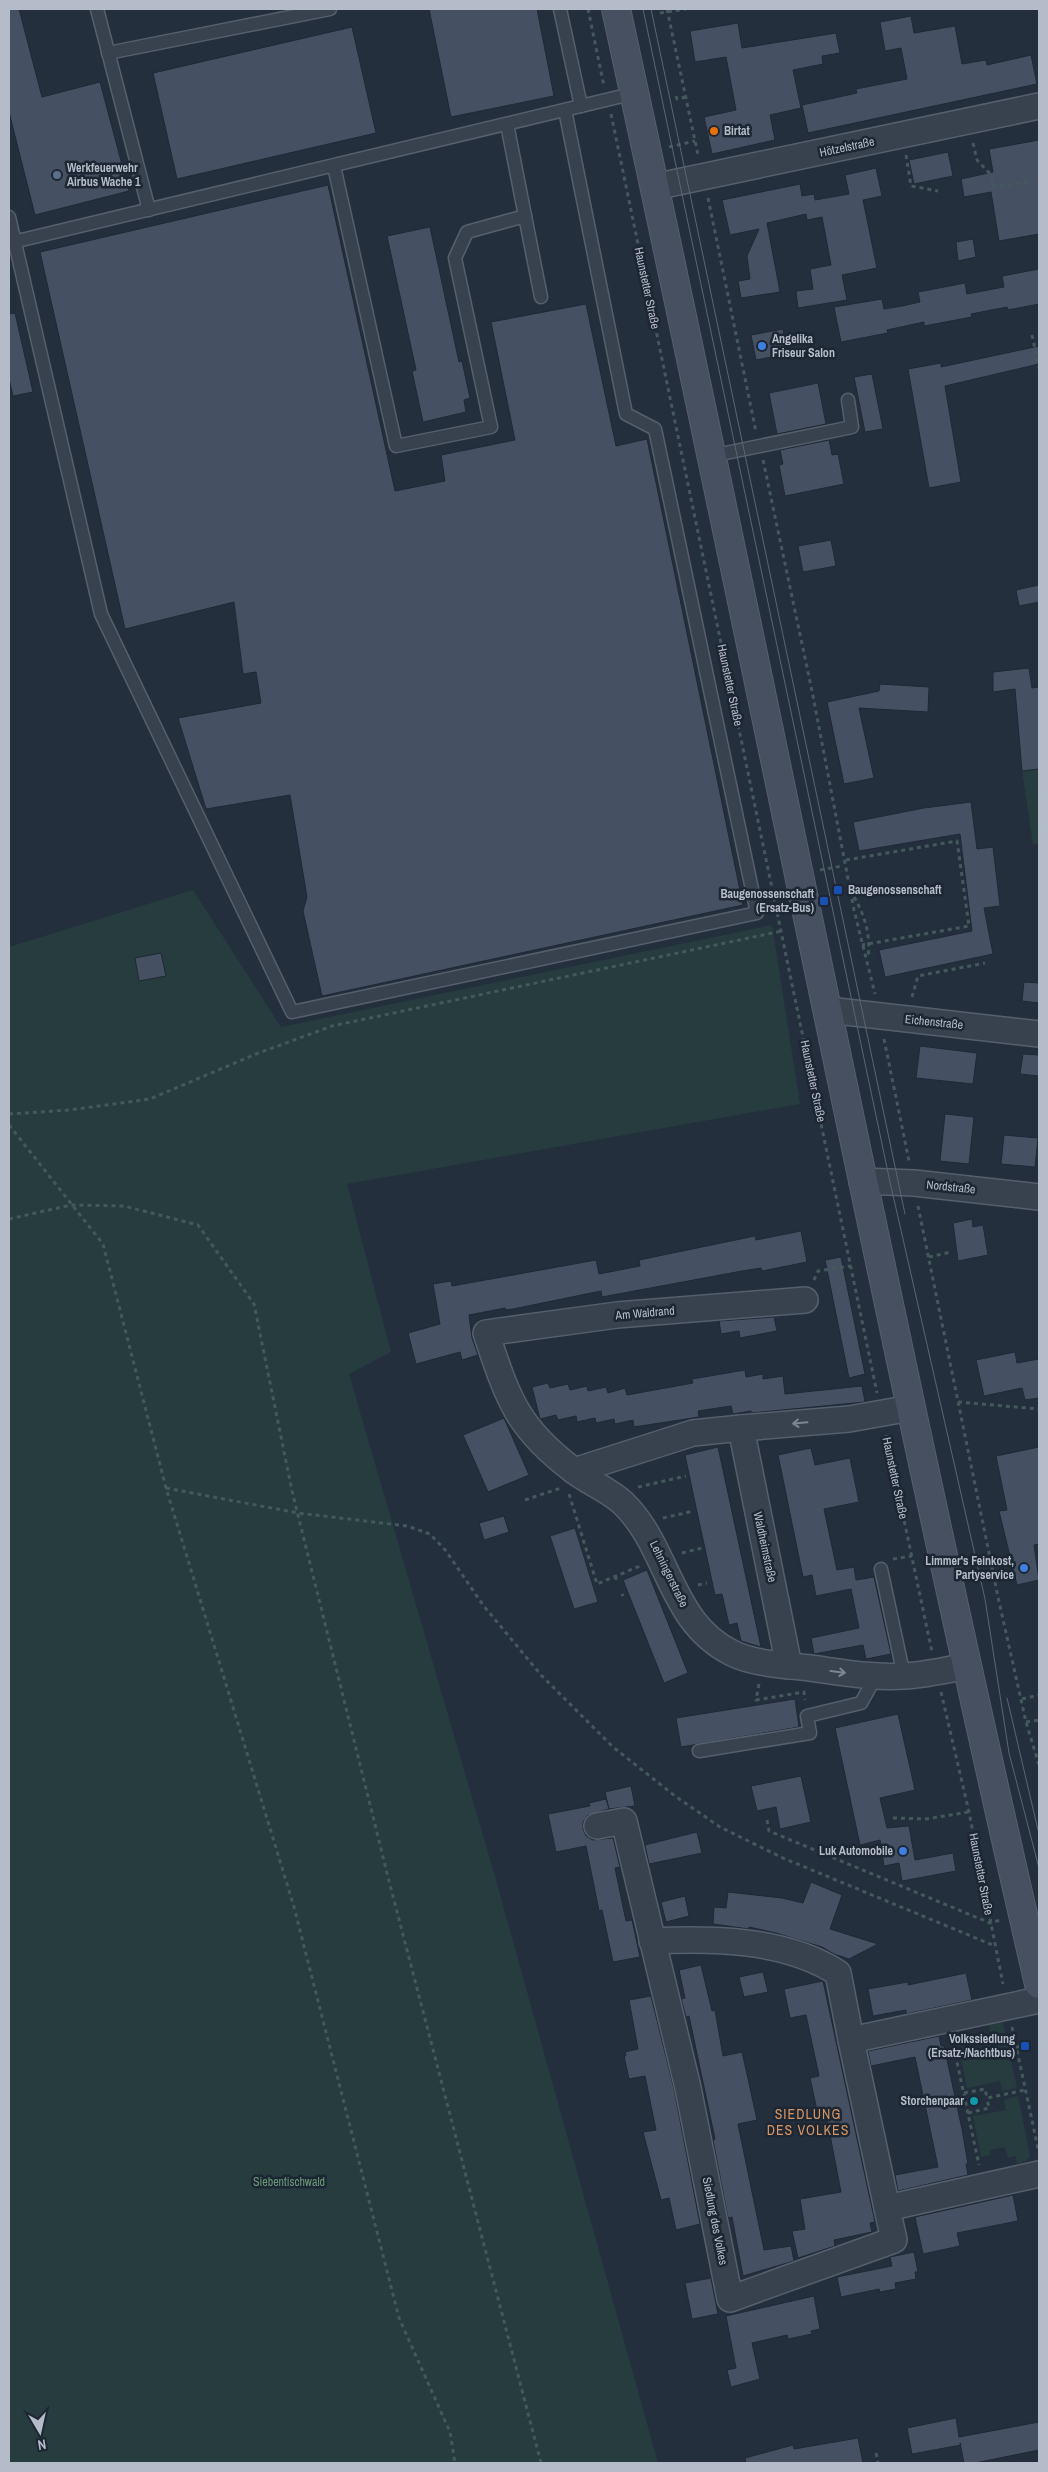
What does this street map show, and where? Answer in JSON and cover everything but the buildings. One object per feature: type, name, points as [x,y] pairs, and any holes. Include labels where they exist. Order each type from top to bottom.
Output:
[{"type":"main road","points":[[616,9],[828,1010],[862,1181],[967,1666],[1039,1984]]},
{"type":"street","name":"Hötzelstraße","points":[[654,187],[1039,106]]},
{"type":"street","name":"Eichenstraße","points":[[828,1010],[1039,1034]]},
{"type":"street","name":"Nordstraße","points":[[862,1181],[914,1183],[1039,1197]]},
{"type":"street","name":"Am Waldrand","points":[[486,1333],[552,1322],[616,1315],[805,1300]]},
{"type":"street","name":"Lehningerstraße","points":[[486,1333],[506,1393],[522,1422],[544,1447],[574,1471],[622,1502],[640,1523],[661,1558],[676,1594],[707,1638],[734,1654],[763,1662],[876,1676],[904,1676],[967,1666]]},
{"type":"street","points":[[574,1471],[693,1433],[849,1419],[911,1408]]},
{"type":"street","name":"Waldheimstraße","points":[[741,1428],[789,1666]]},
{"type":"street","name":"Siedlung des Volkes","points":[[597,1826],[624,1821],[652,1941],[688,2088],[730,2299],[894,2240],[838,1973],[824,1965],[784,1951],[738,1942],[696,1938],[652,1941]]},
{"type":"street","points":[[851,2040],[1039,2000]]},
{"type":"street","points":[[887,2208],[1039,2174]]},
{"type":"lane","points":[[97,9],[149,210]]},
{"type":"lane","points":[[108,53],[330,9]]},
{"type":"lane","points":[[560,9],[581,106]]},
{"type":"lane","points":[[12,242],[635,93]]},
{"type":"lane","points":[[9,217],[12,242],[101,614],[292,1012],[757,913],[655,429],[626,414],[565,110]]},
{"type":"lane","points":[[507,124],[541,297]]},
{"type":"lane","points":[[334,166],[396,446],[490,427],[455,258],[467,232],[525,216]]},
{"type":"lane","points":[[711,456],[852,427],[848,400]]},
{"type":"lane","points":[[881,1569],[904,1676]]},
{"type":"lane","points":[[699,1751],[810,1733],[807,1716],[861,1703],[876,1676]]},
{"type":"path","name":"Haunstetter Straße","points":[[588,9],[936,1672],[969,1812],[1016,2047],[1037,2134],[1039,2154]]},
{"type":"path","points":[[660,13],[686,9]]},
{"type":"path","points":[[676,96],[677,99],[686,97]]},
{"type":"path","points":[[967,121],[977,160],[991,175],[994,187],[1027,182]]},
{"type":"path","points":[[902,135],[910,186],[938,191]]},
{"type":"path","points":[[1032,335],[1039,368]]},
{"type":"path","points":[[846,860],[957,841],[969,926],[862,945]]},
{"type":"path","points":[[821,876],[820,870],[842,868],[847,865]]},
{"type":"path","points":[[868,958],[870,944],[861,908],[853,896],[862,945],[868,958],[998,1597],[1026,1722],[1039,1765]]},
{"type":"path","points":[[9,1114],[70,1110],[150,1098],[256,1054],[332,1026],[782,931]]},
{"type":"path","points":[[905,1019],[918,976],[985,963]]},
{"type":"path","points":[[9,1125],[103,1244],[166,1488],[256,1774],[294,1907],[399,2318],[450,2432],[455,2463]]},
{"type":"path","points":[[9,1219],[71,1205],[124,1206],[198,1226],[254,1304],[298,1513],[390,1885],[541,2463]]},
{"type":"path","points":[[929,1257],[951,1252]]},
{"type":"path","points":[[805,1300],[818,1271],[851,1266]]},
{"type":"path","points":[[958,1402],[1039,1409]]},
{"type":"path","points":[[622,1502],[628,1489],[686,1476]]},
{"type":"path","points":[[525,1500],[566,1486],[597,1584],[661,1558]]},
{"type":"path","points":[[166,1488],[298,1513],[407,1526],[430,1534],[446,1551],[483,1605],[541,1675],[613,1747],[674,1796],[720,1827],[782,1858],[995,1946]]},
{"type":"path","points":[[640,1523],[694,1511]]},
{"type":"path","points":[[615,1576],[617,1582]]},
{"type":"path","points":[[763,1662],[756,1700],[804,1692],[807,1716]]},
{"type":"path","points":[[1022,1699],[1039,1695]]},
{"type":"path","points":[[1026,1722],[1039,1720]]},
{"type":"path","points":[[893,1818],[926,1819],[969,1812]]},
{"type":"path","points":[[767,1820],[769,1831],[990,1923],[1022,1915]]},
{"type":"path","points":[[948,2019],[984,2186]]},
{"type":"path","points":[[1016,2047],[1025,2046]]},
{"type":"path","points":[[964,2093],[985,2089],[987,2098],[989,2108],[968,2113]]},
{"type":"path","points":[[987,2098],[1026,2090]]},
{"type":"path","points":[[876,2453],[878,2463]]},
{"type":"green space","points":[[1039,769],[1039,844],[1033,844],[1022,771]]},
{"type":"green space","name":"Siebentischwald","points":[[193,890],[281,1027],[772,925],[800,1104],[347,1184],[391,1352],[349,1374],[496,1880],[658,2463],[9,2463],[9,947]]},
{"type":"green space","points":[[1001,2014],[1017,2088],[1002,2091],[1000,2081],[967,2088],[959,2048],[968,2046],[969,2050],[984,2048],[982,2035],[991,2034],[987,2017]]},
{"type":"green space","points":[[1018,2096],[1030,2156],[1026,2161],[1017,2164],[1016,2156],[1008,2158],[1005,2147],[990,2150],[990,2155],[981,2157],[973,2116],[1006,2110],[1004,2100]]},
{"type":"tram line","points":[[643,9],[890,1182],[985,1599],[1009,1753],[1039,1868]]},
{"type":"tram line","points":[[651,9],[905,1214]]},
{"type":"tram line","points":[[1007,1698],[1039,1834]]},
{"type":"place","name":"Birtat","points":[[714,131]]},
{"type":"place","name":"Werkfeuerwehr Airbus Wache 1","points":[[57,175]]},
{"type":"place","name":"Angelika Friseur Salon","points":[[762,346]]},
{"type":"place","name":"Baugenossenschaft","points":[[838,890]]},
{"type":"place","name":"Baugenossenschaft (Ersatz-Bus)","points":[[824,901]]},
{"type":"place","name":"Limmer's Feinkost, Partyservice","points":[[1024,1568]]},
{"type":"place","name":"Luk Automobile","points":[[903,1851]]},
{"type":"place","name":"Volkssiedlung (Ersatz-/Nachtbus)","points":[[1025,2046]]},
{"type":"place","name":"Storchenpaar","points":[[974,2101]]},
{"type":"district","name":"SIEDLUNG DES VOLKES","points":[[808,2122]]}]
